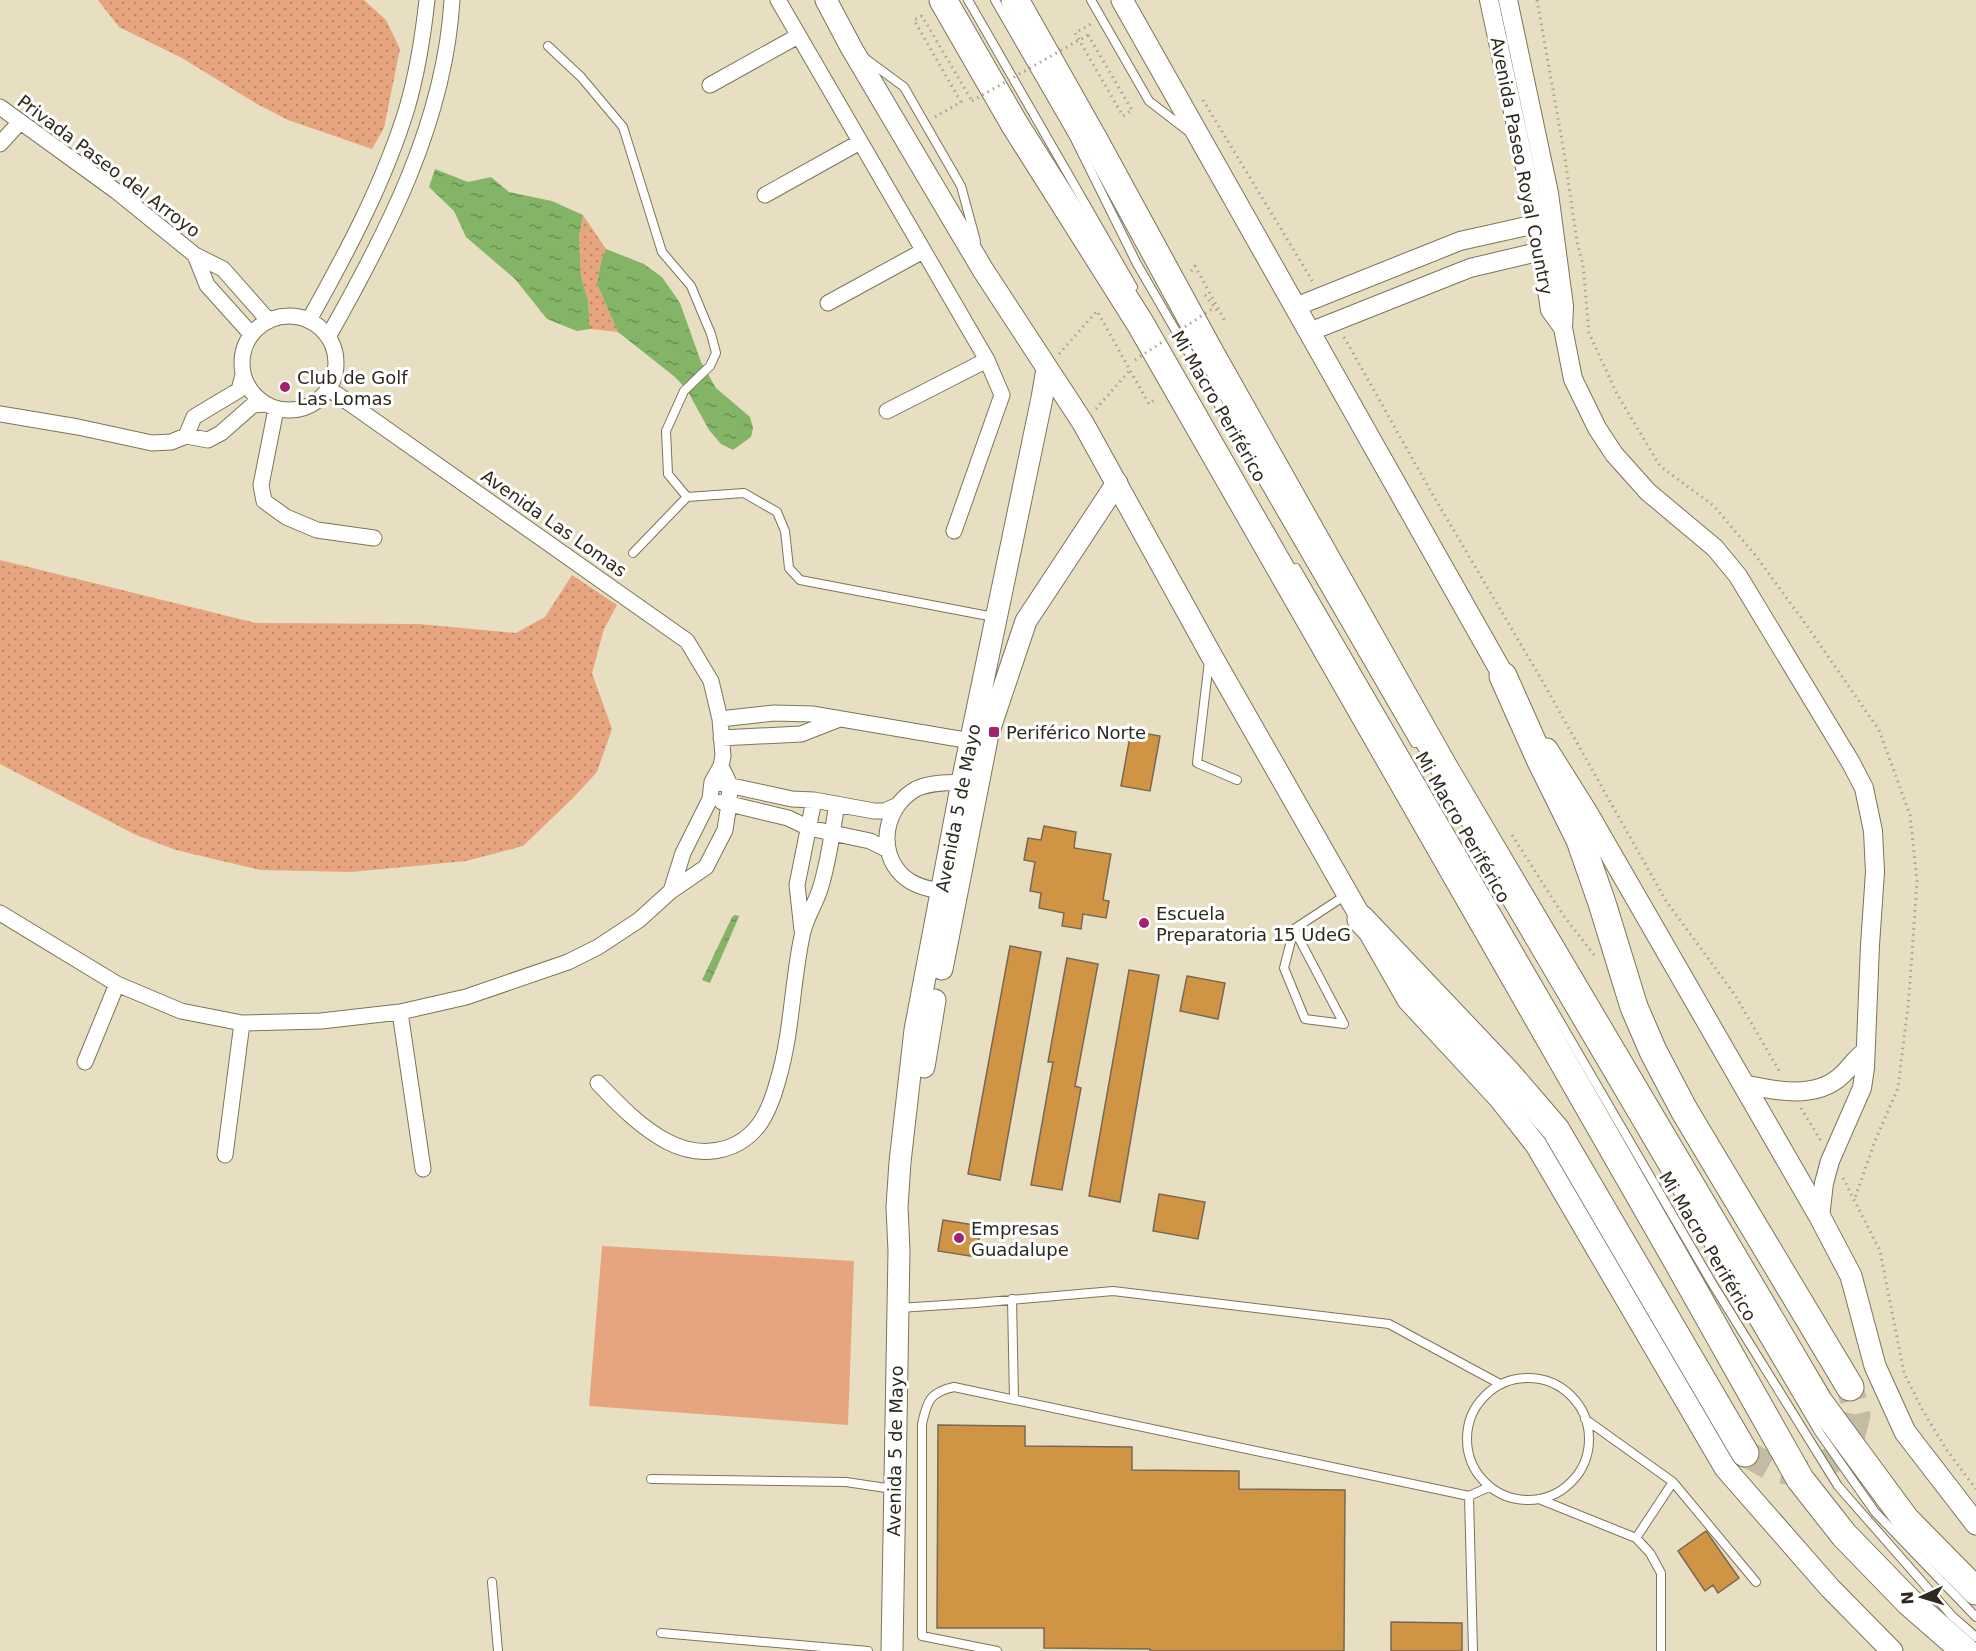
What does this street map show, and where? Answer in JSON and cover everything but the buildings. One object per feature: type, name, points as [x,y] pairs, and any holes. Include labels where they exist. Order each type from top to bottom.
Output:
[{"type":"highway","points":[[943,0],[1015,125],[1140,323],[1800,1479],[1844,1535],[1909,1602],[1965,1651]]},
{"type":"highway","points":[[1015,0],[1440,760],[1819,1402],[1906,1520],[1976,1591]]},
{"type":"highway","points":[[1503,676],[1580,840],[1634,1007],[1653,1051],[1684,1110],[1850,1387]]},
{"type":"highway","points":[[1361,919],[1507,1073],[1556,1130],[1745,1453]]},
{"type":"main road","points":[[826,0],[852,49],[983,270],[1083,423],[1210,653],[1408,1000],[1499,1098],[1536,1145],[1725,1468],[1830,1588],[1892,1651]]},
{"type":"main road","points":[[1122,0],[1503,676],[1586,811],[1820,1217],[1851,1276],[1875,1366],[1905,1432],[1976,1524]]},
{"type":"main road","name":"Avenida 5 de Mayo","points":[[892,1651],[899,1251],[897,1207],[915,1030],[962,782],[1047,369]]},
{"type":"main road","name":"Avenida 5 de Mayo","points":[[899,1251],[906,1228],[920,1095],[931,1024],[988,734],[1026,621],[1117,483]]},
{"type":"street","points":[[309,320],[349,248],[381,177],[407,108],[425,23],[427,0]]},
{"type":"street","points":[[328,336],[373,256],[404,188],[433,112],[451,26],[452,0]]},
{"type":"street","points":[[778,0],[987,360],[1002,395],[954,531]]},
{"type":"street","name":"Avenida Paseo Royal Country","points":[[1489,0],[1546,222]]},
{"type":"street","name":"Avenida Paseo Royal Country","points":[[1508,0],[1550,249],[1564,306],[1563,328],[1574,379],[1614,454],[1648,492],[1716,548],[1738,576],[1864,788],[1873,831],[1875,872],[1862,1088],[1831,1158],[1824,1183],[1820,1217]]},
{"type":"street","points":[[710,85],[798,36]]},
{"type":"street","name":"Privada Paseo del Arroyo","points":[[0,107],[116,191],[195,255],[223,269],[268,320]]},
{"type":"street","points":[[0,144],[20,122]]},
{"type":"street","points":[[765,195],[860,142]]},
{"type":"street","points":[[1295,307],[1460,241],[1546,222]]},
{"type":"street","points":[[1460,241],[1470,268]]},
{"type":"street","points":[[1310,332],[1470,268],[1550,249]]},
{"type":"street","points":[[828,303],[923,252]]},
{"type":"street","name":"Privada Paseo del Arroyo","points":[[195,255],[207,285],[251,334]]},
{"type":"street","points":[[0,414],[78,427],[152,443],[171,442],[186,436],[208,440],[221,433],[253,405],[300,409],[321,397],[334,376],[336,362],[334,349],[328,336],[309,320],[296,316],[281,316],[268,320],[251,334],[244,346],[241,360],[243,375],[248,387],[255,397],[271,406]]},
{"type":"street","points":[[887,411],[987,360]]},
{"type":"street","points":[[186,436],[194,417],[239,390],[243,375]]},
{"type":"street","name":"Avenida Las Lomas","points":[[328,388],[687,641],[711,681],[720,719],[723,756],[721,766],[712,782],[710,799],[683,853],[671,891]]},
{"type":"street","points":[[271,406],[261,484],[264,501],[286,517],[317,530],[374,538]]},
{"type":"street","points":[[720,719],[774,713],[812,714],[971,741]]},
{"type":"street","points":[[721,738],[801,734],[837,720]]},
{"type":"street","name":"Avenida Las Lomas","points":[[0,913],[117,984],[181,1011],[242,1023],[321,1021],[400,1012],[466,996],[568,962],[598,947],[639,920],[671,891],[706,867],[724,830],[729,804],[730,785],[721,766]]},
{"type":"street","points":[[712,782],[792,799],[814,800],[874,811],[884,811],[896,806]]},
{"type":"street","points":[[942,891],[919,886],[903,876],[894,864],[888,850],[889,820],[896,806],[907,795],[919,788],[962,782]]},
{"type":"street","points":[[710,799],[788,818],[809,828],[870,841],[888,850]]},
{"type":"street","points":[[802,933],[797,885],[814,800]]},
{"type":"street","points":[[598,1083],[627,1112],[660,1137],[679,1147],[699,1151],[719,1151],[741,1143],[759,1125],[771,1103],[779,1078],[802,933],[820,889],[837,804]]},
{"type":"street","points":[[85,1062],[117,984]]},
{"type":"street","points":[[400,1012],[423,1169]]},
{"type":"street","points":[[225,1155],[242,1023]]},
{"type":"street","points":[[1743,1084],[1775,1091],[1817,1089],[1841,1076],[1857,1057],[1865,1052]]},
{"type":"lane","points":[[968,0],[1137,295]]},
{"type":"lane","name":"Mi Macro Periférico","points":[[995,0],[1074,137],[1137,264],[1420,751]]},
{"type":"lane","points":[[1091,0],[1149,101],[1203,144]]},
{"type":"lane","points":[[548,46],[581,76],[623,128],[662,252],[691,286],[711,334],[716,353],[710,366],[684,391],[666,431],[668,474],[687,496]]},
{"type":"lane","points":[[852,49],[904,87],[962,186],[983,270]]},
{"type":"lane","points":[[633,553],[687,496],[744,493],[777,512],[785,531],[789,568],[800,580],[996,617]]},
{"type":"lane","name":"Mi Macro Periférico","points":[[1292,562],[1712,1283],[1838,1486],[1952,1616],[1976,1637]]},
{"type":"lane","points":[[1210,653],[1197,763],[1237,780]]},
{"type":"lane","name":"Mi Macro Periférico","points":[[1468,834],[1819,1432],[1875,1512],[1976,1617]]},
{"type":"lane","points":[[1294,929],[1344,1024],[1305,1019],[1284,968],[1294,929],[1347,894]]},
{"type":"lane","points":[[898,1308],[1113,1291],[1389,1324],[1500,1384]]},
{"type":"lane","points":[[1012,1299],[1014,1400]]},
{"type":"lane","points":[[1520,1378],[1540,1379],[1560,1387],[1575,1400],[1586,1419],[1589,1440],[1585,1460],[1574,1479],[1558,1492],[1539,1499],[1521,1500],[1504,1496],[1490,1487],[1476,1471],[1468,1453],[1467,1432],[1472,1413],[1483,1396],[1500,1384],[1520,1378]]},
{"type":"lane","points":[[997,1651],[922,1636],[922,1424],[925,1408],[932,1395],[943,1389],[954,1387],[1469,1496],[1490,1487]]},
{"type":"lane","points":[[1586,1419],[1673,1482],[1756,1582]]},
{"type":"lane","points":[[651,1479],[846,1482],[894,1489]]},
{"type":"lane","points":[[1635,1538],[1673,1482]]},
{"type":"lane","points":[[1469,1496],[1473,1651]]},
{"type":"lane","points":[[1539,1499],[1635,1538],[1650,1553],[1661,1574],[1661,1651]]},
{"type":"lane","points":[[492,1582],[498,1651]]},
{"type":"lane","points":[[661,1633],[868,1651]]},
{"type":"path","points":[[925,123],[961,102],[914,20],[922,16],[972,100],[1088,35],[1132,110],[1123,116],[1075,33],[1101,17]]},
{"type":"path","points":[[1201,97],[1321,297]]},
{"type":"path","points":[[1196,280],[1190,270],[1195,266],[1226,323]]},
{"type":"path","points":[[1135,360],[1212,309],[1201,290]]},
{"type":"path","points":[[1047,369],[1097,311],[1149,404],[1156,399],[1151,389]]},
{"type":"path","points":[[1335,321],[1666,901],[1735,995],[1855,1198],[1880,1251],[1905,1373],[1922,1409],[1946,1449],[1976,1489]]},
{"type":"path","points":[[1083,423],[1130,370]]},
{"type":"shaded area","points":[[98,0],[364,0],[386,20],[400,49],[384,128],[372,149],[288,120],[257,104],[182,58],[119,27]]},
{"type":"shaded area","points":[[583,215],[606,249],[601,261],[597,284],[618,332],[590,329],[588,300],[581,276],[579,237]]},
{"type":"shaded area","points":[[0,560],[256,623],[419,624],[516,633],[545,617],[572,575],[617,605],[604,629],[592,673],[612,729],[597,772],[523,846],[466,861],[352,872],[260,870],[176,850],[134,834],[0,764]]},
{"type":"shaded area","points":[[602,1246],[854,1261],[848,1425],[589,1406]]},
{"type":"water","points":[[435,169],[468,182],[491,177],[509,192],[552,201],[583,215],[579,237],[581,276],[588,300],[590,329],[577,331],[547,319],[515,279],[466,237],[454,211],[429,187]]},
{"type":"water","points":[[606,249],[644,264],[662,277],[680,303],[701,362],[716,388],[750,417],[753,428],[751,437],[733,450],[721,444],[709,430],[687,390],[675,377],[618,332],[597,284],[601,261]]},
{"type":"water","points":[[739,916],[738,919],[710,983],[702,980],[732,917]]},
{"type":"tunnel","points":[[1745,1453],[1774,1469],[1806,1474],[1832,1460],[1849,1446],[1857,1415],[1850,1387]]},
{"type":"place","name":"Club de Golf Las Lomas","points":[[285,387]]},
{"type":"place","name":"Periférico Norte","points":[[994,732]]},
{"type":"place","name":"Escuela Preparatoria 15 UdeG","points":[[1144,923]]},
{"type":"place","name":"Empresas Guadalupe","points":[[959,1238]]}]
